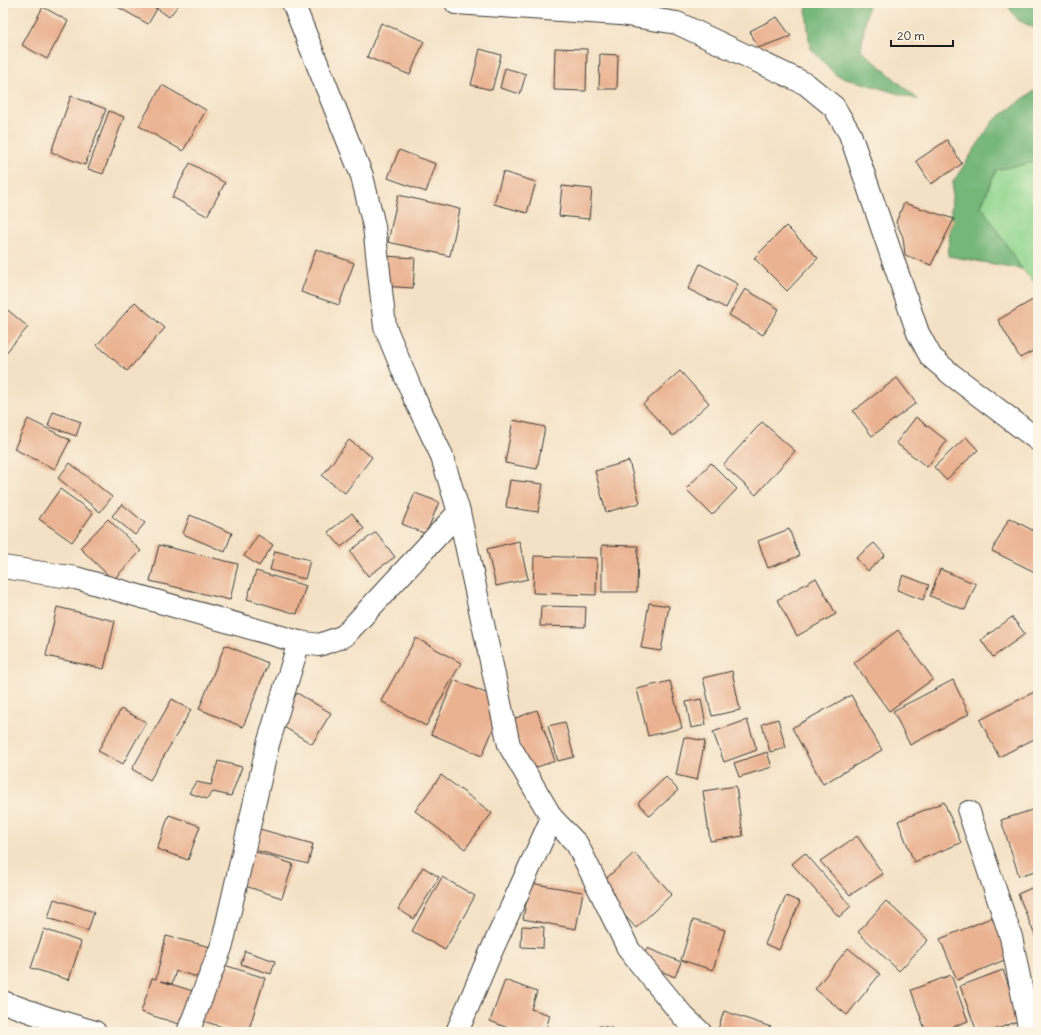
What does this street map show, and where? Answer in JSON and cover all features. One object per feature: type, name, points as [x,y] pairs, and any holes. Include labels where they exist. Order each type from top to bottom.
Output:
[{"type":"street","points":[[293,3],[362,176],[374,226],[385,327],[414,397],[442,454],[459,512],[509,745],[552,818],[576,844],[629,950],[683,1016],[700,1032]]},
{"type":"street","points":[[456,3],[620,14],[677,23],[806,84],[834,107],[850,134],[918,333],[931,357],[952,375],[1038,440]]},
{"type":"street","points":[[3,567],[76,578],[299,642],[319,645],[344,636],[459,512]]},
{"type":"street","points":[[188,1032],[222,945],[268,744],[299,642]]},
{"type":"street","points":[[969,812],[1011,937],[1030,1032]]},
{"type":"street","points":[[457,1032],[490,954],[552,818]]},
{"type":"street","points":[[3,1002],[48,1018],[96,1032]]},
{"type":"green space","points":[[809,3],[868,3],[861,50],[919,100],[836,75],[810,48],[806,10]]},
{"type":"green space","points":[[1006,3],[1038,3],[1038,30],[1018,20]]},
{"type":"green space","points":[[1038,88],[1038,164],[1034,162],[996,170],[981,206],[1022,269],[948,256],[953,182],[993,121]]},
{"type":"green space","points":[[1034,162],[1038,164],[1038,286],[1022,269],[981,206],[996,170]]},
{"type":"building","points":[[111,3],[147,3],[157,9],[148,24]]},
{"type":"building","points":[[157,3],[180,3],[169,17],[155,7]]},
{"type":"building","points":[[43,7],[68,21],[47,59],[22,45]]},
{"type":"building","points":[[777,17],[791,36],[758,48],[750,31]]},
{"type":"building","points":[[381,23],[424,41],[410,75],[367,57]]},
{"type":"building","points":[[555,48],[587,49],[586,91],[554,90]]},
{"type":"building","points":[[480,49],[501,55],[492,90],[471,85]]},
{"type":"building","points":[[600,54],[618,55],[617,89],[599,89]]},
{"type":"building","points":[[505,68],[526,74],[520,94],[500,88]]},
{"type":"building","points":[[162,85],[206,110],[183,151],[139,126]]},
{"type":"building","points":[[71,96],[106,109],[85,165],[51,152]]},
{"type":"building","points":[[109,111],[124,117],[103,174],[88,169]]},
{"type":"building","points":[[947,140],[962,164],[931,184],[916,161]]},
{"type":"building","points":[[399,150],[436,164],[426,192],[388,178]]},
{"type":"building","points":[[190,163],[225,183],[207,216],[172,197]]},
{"type":"building","points":[[503,172],[536,182],[527,213],[494,204]]},
{"type":"building","points":[[562,186],[592,189],[589,219],[559,216]]},
{"type":"building","points":[[398,195],[460,209],[450,256],[388,242]]},
{"type":"building","points":[[904,203],[954,219],[931,265],[905,255],[903,237],[896,222]]},
{"type":"building","points":[[786,226],[818,258],[787,291],[754,258]]},
{"type":"building","points":[[316,249],[354,263],[339,305],[301,292]]},
{"type":"building","points":[[384,256],[415,258],[413,288],[381,286]]},
{"type":"building","points":[[700,264],[738,284],[726,308],[688,289]]},
{"type":"building","points":[[745,289],[779,309],[763,335],[729,315]]},
{"type":"building","points":[[1036,298],[1038,302],[1038,348],[1020,358],[998,320]]},
{"type":"building","points":[[135,302],[165,328],[127,371],[97,345]]},
{"type":"building","points":[[3,306],[28,327],[3,356]]},
{"type":"building","points":[[680,371],[709,403],[673,436],[643,404]]},
{"type":"building","points":[[897,378],[916,403],[872,436],[853,411]]},
{"type":"building","points":[[53,412],[81,422],[76,436],[48,426]]},
{"type":"building","points":[[916,417],[947,441],[927,467],[896,443]]},
{"type":"building","points":[[28,419],[70,440],[55,469],[14,449]]},
{"type":"building","points":[[513,420],[545,427],[537,469],[505,463]]},
{"type":"building","points":[[762,422],[795,451],[756,495],[723,465]]},
{"type":"building","points":[[966,437],[978,450],[946,480],[934,467]]},
{"type":"building","points":[[349,440],[372,457],[345,493],[322,476]]},
{"type":"building","points":[[629,461],[640,503],[606,512],[595,471]]},
{"type":"building","points":[[70,463],[112,497],[100,512],[58,478]]},
{"type":"building","points":[[711,463],[737,489],[712,515],[686,489]]},
{"type":"building","points":[[510,480],[543,484],[538,512],[506,507]]},
{"type":"building","points":[[60,489],[93,513],[72,542],[39,519]]},
{"type":"building","points":[[415,493],[439,502],[426,534],[402,524]]},
{"type":"building","points":[[122,504],[145,523],[135,535],[112,516]]},
{"type":"building","points":[[352,513],[364,529],[341,547],[328,532]]},
{"type":"building","points":[[190,515],[232,533],[225,552],[183,534]]},
{"type":"building","points":[[1009,518],[1038,533],[1037,573],[992,551]]},
{"type":"building","points":[[108,519],[141,551],[113,580],[80,548]]},
{"type":"building","points":[[789,529],[799,556],[768,568],[758,541]]},
{"type":"building","points":[[376,532],[395,557],[368,576],[350,551]]},
{"type":"building","points":[[258,535],[273,545],[259,566],[244,556]]},
{"type":"building","points":[[519,541],[528,579],[496,586],[487,549]]},
{"type":"building","points":[[874,543],[885,555],[868,571],[856,558]]},
{"type":"building","points":[[159,545],[238,564],[230,600],[150,581]]},
{"type":"building","points":[[602,545],[638,546],[637,592],[602,592]]},
{"type":"building","points":[[275,551],[310,560],[305,579],[270,570]]},
{"type":"building","points":[[534,556],[597,558],[596,595],[533,593]]},
{"type":"building","points":[[940,569],[976,584],[965,610],[930,596]]},
{"type":"building","points":[[256,571],[306,586],[297,614],[247,599]]},
{"type":"building","points":[[903,575],[929,585],[923,600],[897,590]]},
{"type":"building","points":[[816,578],[836,614],[797,636],[777,600]]},
{"type":"building","points":[[649,603],[669,606],[661,651],[641,648]]},
{"type":"building","points":[[541,606],[586,607],[585,627],[540,626]]},
{"type":"building","points":[[57,607],[115,621],[104,669],[46,656]]},
{"type":"building","points":[[1012,617],[1025,634],[993,657],[981,640]]},
{"type":"building","points":[[898,630],[933,679],[889,711],[854,663]]},
{"type":"building","points":[[416,638],[461,663],[426,726],[381,701]]},
{"type":"building","points":[[225,645],[268,663],[243,727],[199,709]]},
{"type":"building","points":[[732,671],[740,710],[712,716],[703,678]]},
{"type":"building","points":[[454,680],[505,701],[482,756],[431,734]]},
{"type":"building","points":[[953,680],[969,714],[910,745],[893,711]]},
{"type":"building","points":[[670,681],[682,728],[648,736],[637,689]]},
{"type":"building","points":[[1038,690],[1038,737],[999,757],[980,720]]},
{"type":"building","points":[[297,693],[331,713],[312,744],[279,724]]},
{"type":"building","points":[[851,695],[882,750],[823,784],[792,728]]},
{"type":"building","points":[[172,699],[191,710],[150,780],[132,769]]},
{"type":"building","points":[[701,699],[706,725],[691,728],[686,702]]},
{"type":"building","points":[[121,709],[146,722],[123,764],[98,751]]},
{"type":"building","points":[[537,710],[555,761],[528,770],[511,720]]},
{"type":"building","points":[[778,719],[786,748],[770,752],[762,724]]},
{"type":"building","points":[[747,720],[757,750],[724,762],[713,732]]},
{"type":"building","points":[[565,722],[574,757],[558,761],[548,726]]},
{"type":"building","points":[[684,737],[705,741],[697,780],[676,775]]},
{"type":"building","points":[[767,752],[772,767],[739,777],[734,763]]},
{"type":"building","points":[[218,761],[242,767],[231,796],[213,792],[207,799],[189,793],[196,782],[211,785]]},
{"type":"building","points":[[441,775],[492,813],[465,849],[415,811]]},
{"type":"building","points":[[666,777],[678,790],[650,816],[638,803]]},
{"type":"building","points":[[736,786],[743,836],[710,841],[703,791]]},
{"type":"building","points":[[944,802],[961,843],[914,862],[898,821]]},
{"type":"building","points":[[1038,808],[1038,870],[1019,876],[1001,820]]},
{"type":"building","points":[[169,815],[200,826],[188,860],[157,849]]},
{"type":"building","points":[[256,828],[313,844],[308,864],[251,849]]},
{"type":"building","points":[[857,836],[883,874],[850,895],[820,861]]},
{"type":"building","points":[[253,851],[293,864],[282,898],[242,885]]},
{"type":"building","points":[[634,853],[672,894],[636,928],[598,886]]},
{"type":"building","points":[[805,853],[851,906],[839,917],[792,864]]},
{"type":"building","points":[[423,867],[439,877],[414,919],[398,909]]},
{"type":"building","points":[[442,877],[475,896],[445,950],[412,931]]},
{"type":"building","points":[[530,883],[583,892],[576,929],[523,919]]},
{"type":"building","points":[[1038,885],[1038,943],[1018,894]]},
{"type":"building","points":[[786,896],[800,902],[779,950],[765,944]]},
{"type":"building","points":[[54,899],[94,912],[88,931],[48,918]]},
{"type":"building","points":[[886,901],[928,940],[899,971],[858,932]]},
{"type":"building","points":[[993,917],[1009,958],[957,980],[940,939]]},
{"type":"building","points":[[693,920],[725,930],[713,970],[681,960]]},
{"type":"building","points":[[522,926],[544,927],[543,948],[521,947]]},
{"type":"building","points":[[44,929],[81,942],[69,980],[31,968]]},
{"type":"building","points":[[166,936],[211,947],[201,978],[176,971],[172,984],[161,981],[196,992],[185,1026],[141,1012],[152,978],[156,979]]},
{"type":"building","points":[[647,948],[681,962],[675,977],[641,963]]},
{"type":"building","points":[[848,948],[880,974],[847,1015],[815,989]]},
{"type":"building","points":[[245,951],[275,961],[271,974],[241,964]]},
{"type":"building","points":[[218,963],[265,978],[248,1032],[238,1032],[200,1020]]},
{"type":"building","points":[[1003,970],[1021,1020],[989,1032],[977,1032],[960,986]]},
{"type":"building","points":[[951,975],[968,1021],[940,1032],[926,1032],[911,990]]},
{"type":"building","points":[[505,980],[537,992],[531,1009],[550,1015],[545,1032],[518,1032],[490,1021]]},
{"type":"building","points":[[724,1011],[771,1027],[770,1032],[717,1032]]},
{"type":"building","points":[[599,1026],[612,1028],[612,1032],[598,1032]]}]
